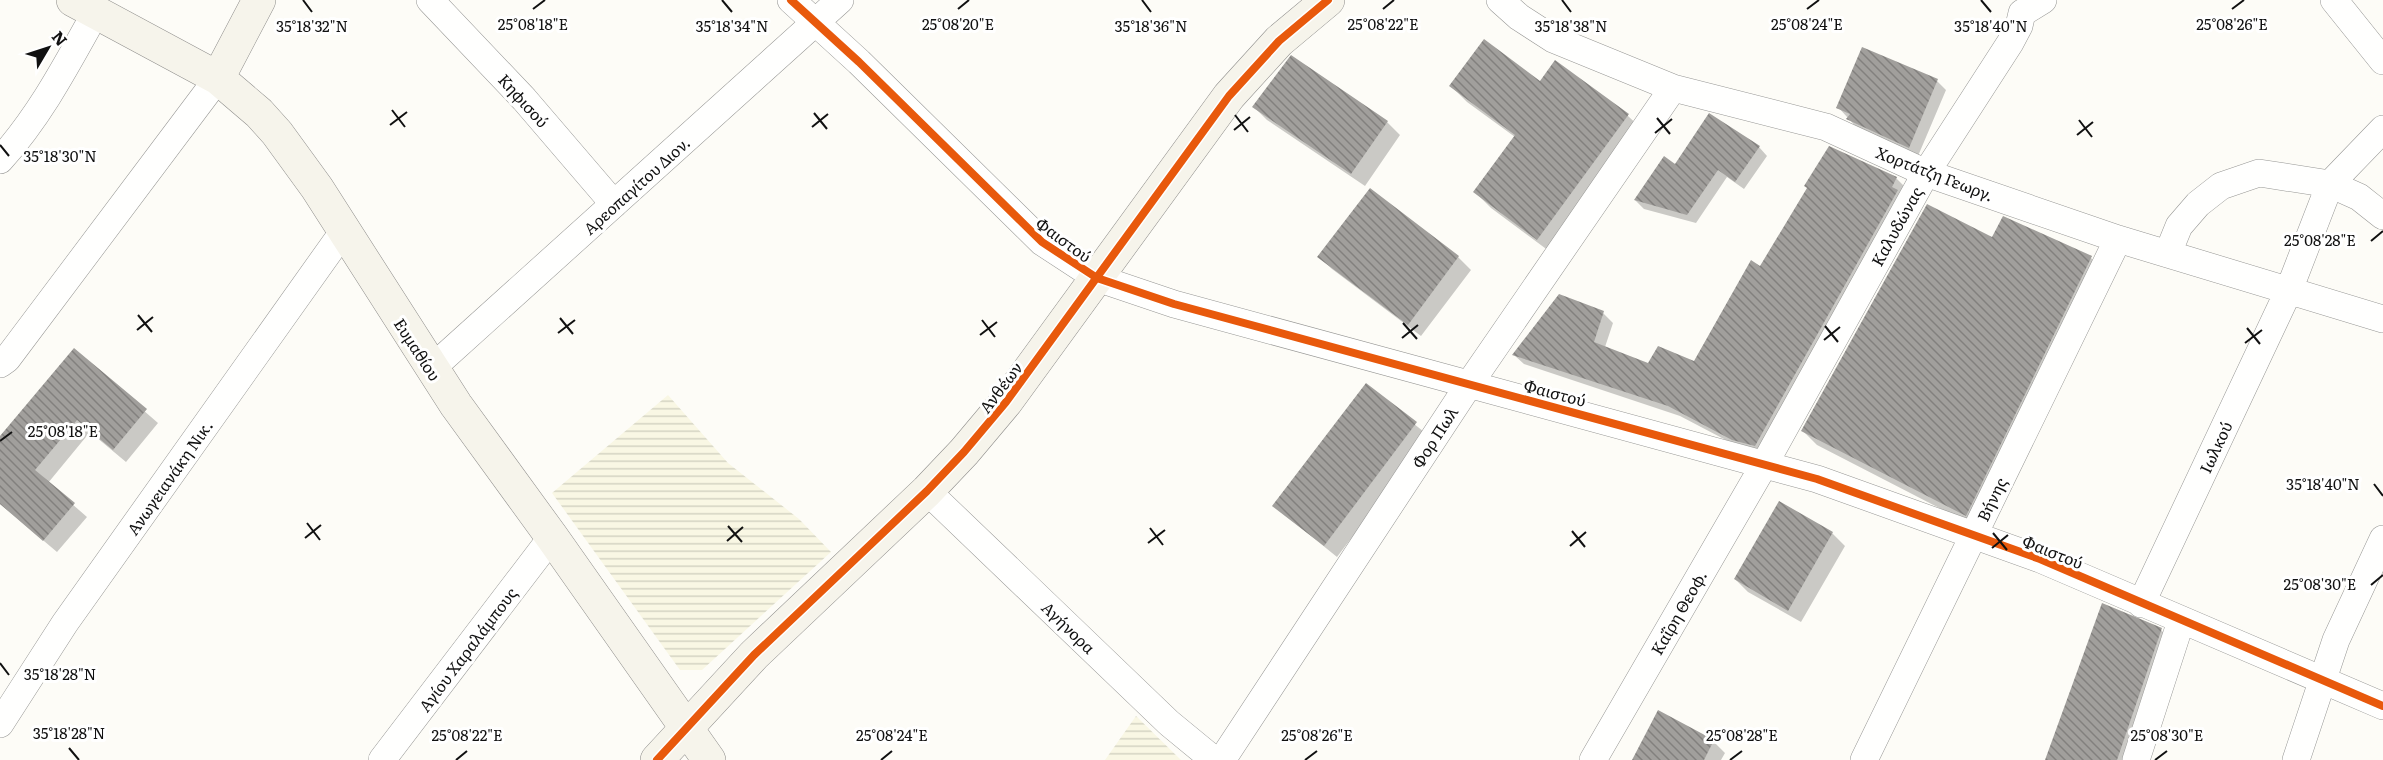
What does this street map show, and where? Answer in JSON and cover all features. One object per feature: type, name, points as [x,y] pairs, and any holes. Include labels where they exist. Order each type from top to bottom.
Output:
[{"type":"street","points":[[0,364],[7,359],[218,78],[259,0]]},
{"type":"street","name":"Κηφισού","points":[[429,0],[524,99],[614,204]]},
{"type":"street","name":"Φαιστού","points":[[791,0],[817,22],[1024,227],[1057,254],[1097,278],[1174,304],[1470,383],[1826,483],[2040,559],[2383,706]]},
{"type":"street","name":"Αρεοπαγίτου Διον.","points":[[431,369],[840,0]]},
{"type":"street","name":"Ανθέων","points":[[657,760],[686,725],[754,655],[927,490],[999,410],[1229,96],[1279,41],[1328,0]]},
{"type":"street","name":"Χορτάτζη Γεωργ.","points":[[1500,0],[1553,39],[1673,88],[1826,128],[1926,173],[2118,239],[2383,319]]},
{"type":"street","points":[[2334,0],[2383,60]]},
{"type":"street","name":"Καλυδώνας","points":[[1764,465],[1926,173],[2010,43],[2019,26],[2025,4]]},
{"type":"street","points":[[0,160],[18,140],[52,91],[84,6]]},
{"type":"street","name":"Ευμαθίου","points":[[84,6],[218,78],[259,113],[293,154],[431,369],[709,760]]},
{"type":"street","name":"Φορ Πωλ","points":[[1222,760],[1470,383],[1673,88]]},
{"type":"street","points":[[2330,184],[2383,129]]},
{"type":"street","points":[[2168,253],[2179,226],[2198,204],[2221,186],[2259,173],[2330,184],[2359,197],[2383,216]]},
{"type":"street","name":"Ιωλκού","points":[[2141,604],[2289,290],[2330,184]]},
{"type":"street","name":"Ανωγειανάκη Νικ.","points":[[0,724],[72,614],[343,232]]},
{"type":"street","name":"Βήνης","points":[[1864,760],[2118,239]]},
{"type":"street","name":"Καΐρη Θεοφ.","points":[[1593,760],[1764,465]]},
{"type":"street","name":"Αγήνορα","points":[[927,490],[1169,723],[1214,760]]},
{"type":"street","name":"Αγίου Χαραλάμπους","points":[[382,760],[552,537]]},
{"type":"street","points":[[2296,760],[2336,640],[2376,573],[2383,539]]},
{"type":"street","points":[[2136,760],[2181,621]]},
{"type":"shaded area","points":[[668,395],[728,463],[799,519],[831,552],[702,670],[680,670],[552,493]]},
{"type":"shaded area","points":[[1136,716],[1181,760],[1105,760]]},
{"type":"building","points":[[1484,39],[1540,81],[1555,60],[1629,114],[1537,240],[1473,192],[1515,135],[1449,86]]},
{"type":"building","points":[[1862,47],[1938,79],[1909,148],[1846,119],[1850,114],[1836,108]]},
{"type":"building","points":[[1291,55],[1388,121],[1351,174],[1252,107]]},
{"type":"building","points":[[1709,113],[1760,146],[1735,182],[1718,170],[1687,215],[1634,200],[1664,156],[1675,164]]},
{"type":"building","points":[[1829,146],[1897,177],[1892,187],[1898,190],[1755,446],[1732,440],[1668,406],[1512,355],[1559,294],[1604,311],[1594,342],[1648,363],[1658,346],[1694,361],[1751,260],[1760,266],[1807,188],[1804,186]]},
{"type":"building","points":[[1370,188],[1459,256],[1408,325],[1317,257]]},
{"type":"building","points":[[1927,204],[1992,237],[2003,216],[2092,256],[1966,516],[1801,431]]},
{"type":"building","points":[[74,348],[147,409],[113,450],[77,420],[35,470],[75,503],[43,541],[0,504],[0,436]]},
{"type":"building","points":[[1366,383],[1417,422],[1324,546],[1272,506]]},
{"type":"building","points":[[1779,501],[1833,532],[1788,611],[1734,579]]},
{"type":"building","points":[[2102,603],[2162,628],[2117,760],[2045,760]]},
{"type":"building","points":[[1658,710],[1714,740],[1704,760],[1632,760]]},
{"type":"cycle path","points":[[791,0],[859,62],[1042,242],[1097,278],[1174,304],[1817,479],[2040,559],[2383,706]]},
{"type":"cycle path","points":[[657,760],[754,655],[927,491],[964,452],[1006,402],[1229,96],[1279,41],[1328,0]]}]
